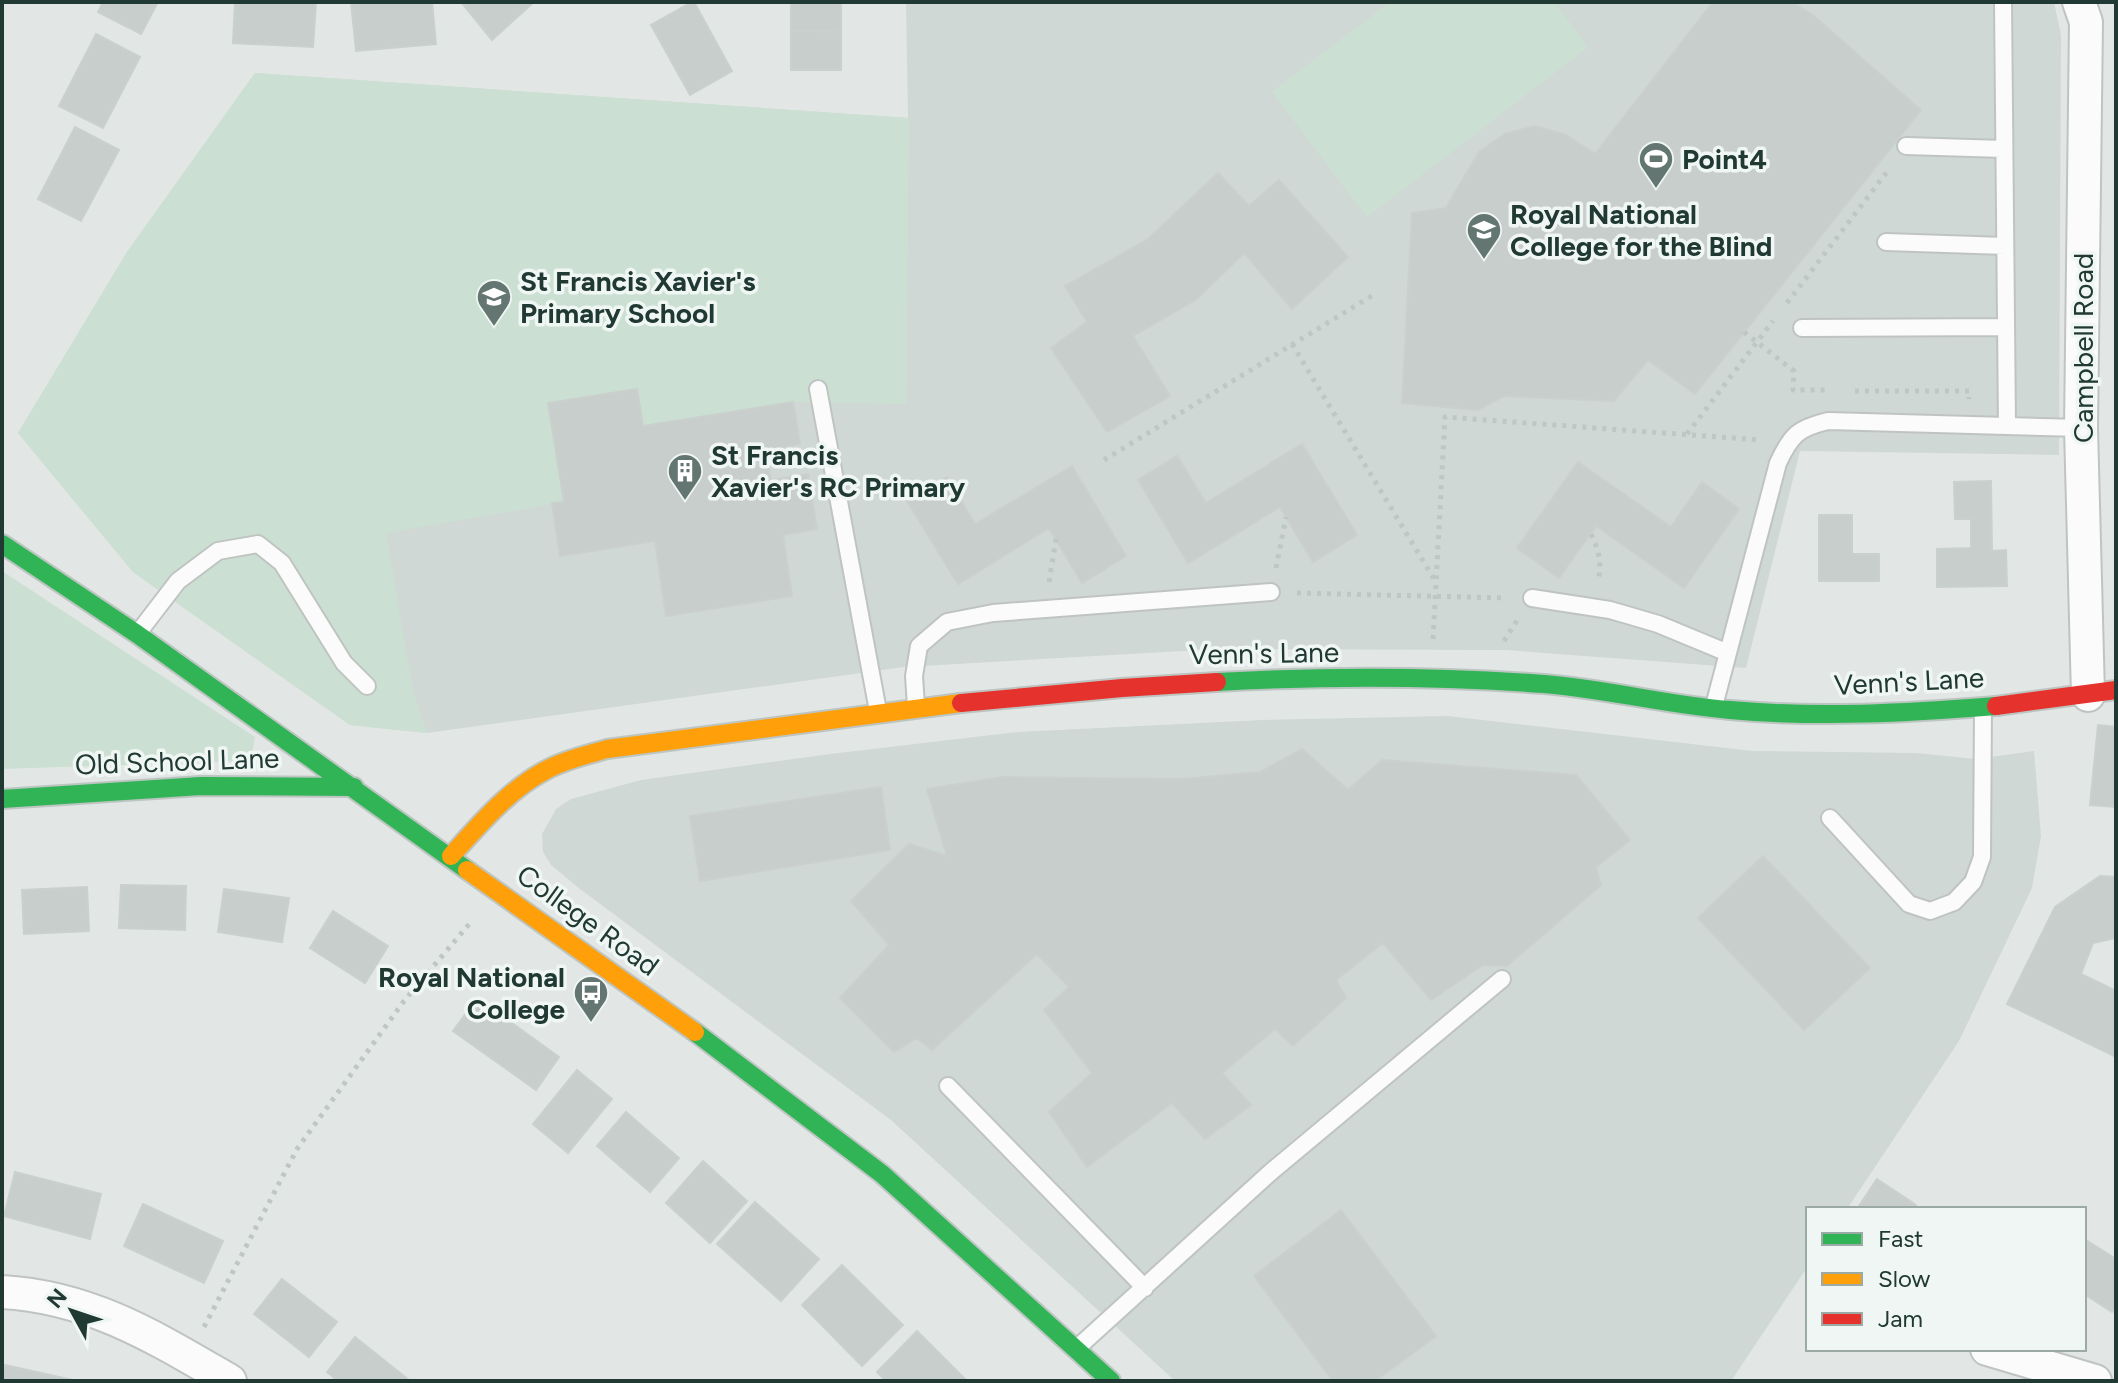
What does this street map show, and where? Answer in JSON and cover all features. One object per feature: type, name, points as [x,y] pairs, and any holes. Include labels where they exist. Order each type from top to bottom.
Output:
[{"type":"street","name":"Campbell Road","points":[[2079,2],[2086,22],[2081,428],[2102,693]]},
{"type":"street","name":"College Road","points":[[2,544],[137,634],[354,787],[753,1074],[882,1174],[1111,1381]]},
{"type":"street","name":"Venn's Lane","points":[[451,856],[498,805],[531,779],[564,762],[607,749],[1032,694],[1155,684],[1278,679],[1430,679],[1607,691],[1713,709],[1791,714],[1983,707],[2102,693]]},
{"type":"street","name":"Old School Lane","points":[[2,799],[201,786],[354,787]]},
{"type":"street","points":[[2,1292],[78,1304],[137,1327],[230,1381]]},
{"type":"street","points":[[1994,1351],[2095,1381]]},
{"type":"lane","points":[[2003,2],[2007,425]]},
{"type":"lane","points":[[1906,146],[2004,149]]},
{"type":"lane","points":[[1886,242],[2005,246]]},
{"type":"lane","points":[[1802,328],[2005,327]]},
{"type":"lane","points":[[818,389],[879,712]]},
{"type":"lane","points":[[1713,709],[1778,463],[1788,442],[1805,427],[1828,421],[2081,428]]},
{"type":"lane","points":[[137,634],[178,581],[218,551],[258,544],[282,563],[344,663],[367,686]]},
{"type":"lane","points":[[916,708],[914,676],[919,646],[947,622],[993,613],[1271,592]]},
{"type":"lane","points":[[1532,598],[1592,607],[1658,624],[1728,653]]},
{"type":"lane","points":[[1830,818],[1909,904],[1930,911],[1954,902],[1973,882],[1982,857],[1983,707]]},
{"type":"lane","points":[[1075,1350],[1272,1171],[1502,979]]},
{"type":"lane","points":[[948,1086],[1145,1288]]},
{"type":"path","points":[[1785,306],[1906,146]]},
{"type":"path","points":[[1104,460],[1373,295]]},
{"type":"path","points":[[1687,435],[1775,319]]},
{"type":"path","points":[[1744,332],[1794,371],[1793,390],[1837,390]]},
{"type":"path","points":[[1292,344],[1436,582]]},
{"type":"path","points":[[1852,391],[1969,391],[1969,424]]},
{"type":"path","points":[[1430,679],[1445,417],[1788,442]]},
{"type":"path","points":[[1286,517],[1271,592],[1532,598]]},
{"type":"path","points":[[1591,534],[1599,550],[1600,571],[1592,607]]},
{"type":"path","points":[[1044,609],[1056,539]]},
{"type":"path","points":[[188,1357],[297,1149],[404,1001],[498,890]]},
{"type":"shaded area","points":[[906,2],[2054,2],[2061,35],[2059,455],[1800,451],[1746,668],[1505,650],[1217,649],[904,667],[427,733],[350,725],[133,572],[18,433],[127,252],[255,73],[908,118]]},
{"type":"shaded area","points":[[1448,716],[1753,751],[1916,753],[1976,759],[2034,751],[2041,836],[2032,888],[1959,1041],[1848,1207],[1806,1207],[1806,1269],[1731,1381],[1175,1381],[891,1120],[580,889],[551,865],[543,852],[542,834],[556,809],[571,799],[641,780],[1017,732],[1263,720]]},
{"type":"green space","points":[[1390,2],[1554,2],[1588,47],[1367,217],[1272,92]]},
{"type":"green space","name":"St Francis Xavier's Primary School","points":[[255,73],[909,118],[906,404],[793,402],[643,426],[637,389],[548,403],[564,502],[386,533],[413,692],[427,733],[350,725],[133,572],[18,433],[127,252]]},
{"type":"green space","points":[[2,571],[255,737],[252,753],[238,761],[2,769]]},
{"type":"building","points":[[103,2],[158,2],[141,34],[98,12]]},
{"type":"building","points":[[235,2],[316,2],[313,47],[233,43]]},
{"type":"building","points":[[351,2],[432,2],[436,44],[356,51]]},
{"type":"building","points":[[461,2],[534,2],[492,40]]},
{"type":"building","points":[[692,2],[732,71],[690,95],[651,25]]},
{"type":"building","points":[[791,2],[841,2],[841,32],[791,31]]},
{"type":"building","name":"Point4","points":[[1713,2],[1792,2],[1814,16],[1921,110],[1695,394],[1648,360],[1614,401],[1504,396],[1478,410],[1402,403],[1412,213],[1446,208],[1479,152],[1505,134],[1535,126],[1566,135],[1595,154]]},
{"type":"building","points":[[791,31],[841,32],[841,70],[791,70]]},
{"type":"building","points":[[96,34],[140,57],[103,128],[59,106]]},
{"type":"building","points":[[75,127],[119,150],[81,221],[38,199]]},
{"type":"building","points":[[1218,173],[1249,206],[1279,180],[1348,257],[1292,309],[1244,253],[1197,299],[1133,336],[1170,396],[1107,432],[1051,348],[1087,322],[1065,286],[1148,239]]},
{"type":"building","name":"St Francis Xavier's RC Primary","points":[[637,389],[643,426],[793,402],[800,444],[766,450],[771,480],[808,474],[817,529],[783,535],[792,596],[666,616],[655,541],[560,556],[552,503],[564,502],[548,403]]},
{"type":"building","points":[[1302,444],[1357,535],[1313,562],[1280,507],[1188,563],[1138,480],[1177,456],[1206,503]]},
{"type":"building","points":[[1578,462],[1671,527],[1702,482],[1739,509],[1684,588],[1596,526],[1559,578],[1517,548]]},
{"type":"building","points":[[1072,466],[1126,556],[1082,583],[1049,528],[958,584],[907,501],[947,477],[975,524]]},
{"type":"building","points":[[1991,481],[1992,551],[2006,550],[2007,586],[1937,587],[1937,549],[1971,548],[1971,519],[1955,519],[1954,482]]},
{"type":"building","points":[[1819,515],[1852,515],[1852,554],[1879,554],[1879,581],[1819,581]]},
{"type":"building","points":[[2098,725],[2116,727],[2116,807],[2090,805]]},
{"type":"building","points":[[1302,749],[1348,790],[1382,760],[1576,775],[1630,840],[1596,867],[1601,885],[1507,966],[1483,965],[1431,1000],[1383,943],[1336,980],[1346,998],[1293,1046],[1275,1029],[1222,1073],[1251,1105],[1205,1139],[1172,1103],[1087,1167],[1049,1112],[1092,1073],[1044,1010],[1069,987],[1037,954],[932,1050],[917,1038],[894,1052],[840,998],[889,945],[851,901],[909,844],[947,856],[927,789],[1002,777],[1182,779],[1260,772]]},
{"type":"building","points":[[881,787],[890,850],[700,881],[690,816]]},
{"type":"building","points":[[1763,856],[1870,968],[1804,1030],[1698,918]]},
{"type":"building","points":[[2100,876],[2116,877],[2116,938],[2093,943],[2081,974],[2116,991],[2116,1057],[2007,1004],[2055,907]]},
{"type":"building","points":[[121,885],[186,886],[185,930],[119,928]]},
{"type":"building","points":[[87,887],[89,931],[24,934],[22,890]]},
{"type":"building","points":[[224,889],[289,898],[282,942],[218,932]]},
{"type":"building","points":[[333,911],[388,946],[365,983],[310,948]]},
{"type":"building","points":[[477,998],[559,1057],[536,1090],[453,1031]]},
{"type":"building","points":[[577,1070],[612,1099],[568,1153],[533,1124]]},
{"type":"building","points":[[626,1112],[679,1158],[650,1192],[597,1146]]},
{"type":"building","points":[[703,1161],[747,1201],[710,1243],[666,1203]]},
{"type":"building","points":[[15,1172],[101,1194],[90,1239],[4,1216]]},
{"type":"building","points":[[1877,1179],[1916,1205],[1914,1207],[1858,1207]]},
{"type":"building","points":[[755,1202],[819,1259],[781,1301],[717,1244]]},
{"type":"building","points":[[143,1204],[223,1241],[204,1283],[124,1246]]},
{"type":"building","points":[[1341,1210],[1436,1336],[1375,1381],[1333,1381],[1254,1276]]},
{"type":"building","points":[[2086,1240],[2116,1259],[2116,1307],[2112,1312],[2086,1295]]},
{"type":"building","points":[[842,1265],[903,1325],[862,1366],[802,1305]]},
{"type":"building","points":[[282,1279],[337,1322],[309,1357],[254,1314]]},
{"type":"building","points":[[917,1331],[967,1381],[886,1381],[877,1372]]},
{"type":"building","points":[[355,1337],[409,1380],[338,1381],[327,1372]]},
{"type":"building","points":[[5,1365],[77,1381],[2,1381]]},
{"type":"traffic: fast","points":[[2,544],[137,634],[467,870]]},
{"type":"traffic: fast","points":[[1217,682],[1380,678],[1503,681],[1567,686],[1707,708],[1796,714],[1996,706]]},
{"type":"traffic: fast","points":[[2,799],[201,786],[354,787]]},
{"type":"traffic: fast","points":[[695,1032],[882,1174],[1111,1381]]},
{"type":"traffic: slow","points":[[451,856],[520,787],[562,762],[607,749],[961,703]]},
{"type":"traffic: slow","points":[[467,870],[695,1032]]},
{"type":"traffic: jam","points":[[961,703],[1217,682]]},
{"type":"traffic: jam","points":[[1996,706],[2116,690]]},
{"type":"place","name":"Point4","points":[[1656,190]]},
{"type":"place","name":"Royal National College for the Blind","points":[[1484,261]]},
{"type":"place","name":"St Francis Xavier's Primary School","points":[[494,328]]},
{"type":"place","name":"St Francis Xavier's RC Primary","points":[[685,502]]},
{"type":"place","name":"Royal National College","points":[[591,1024]]}]
